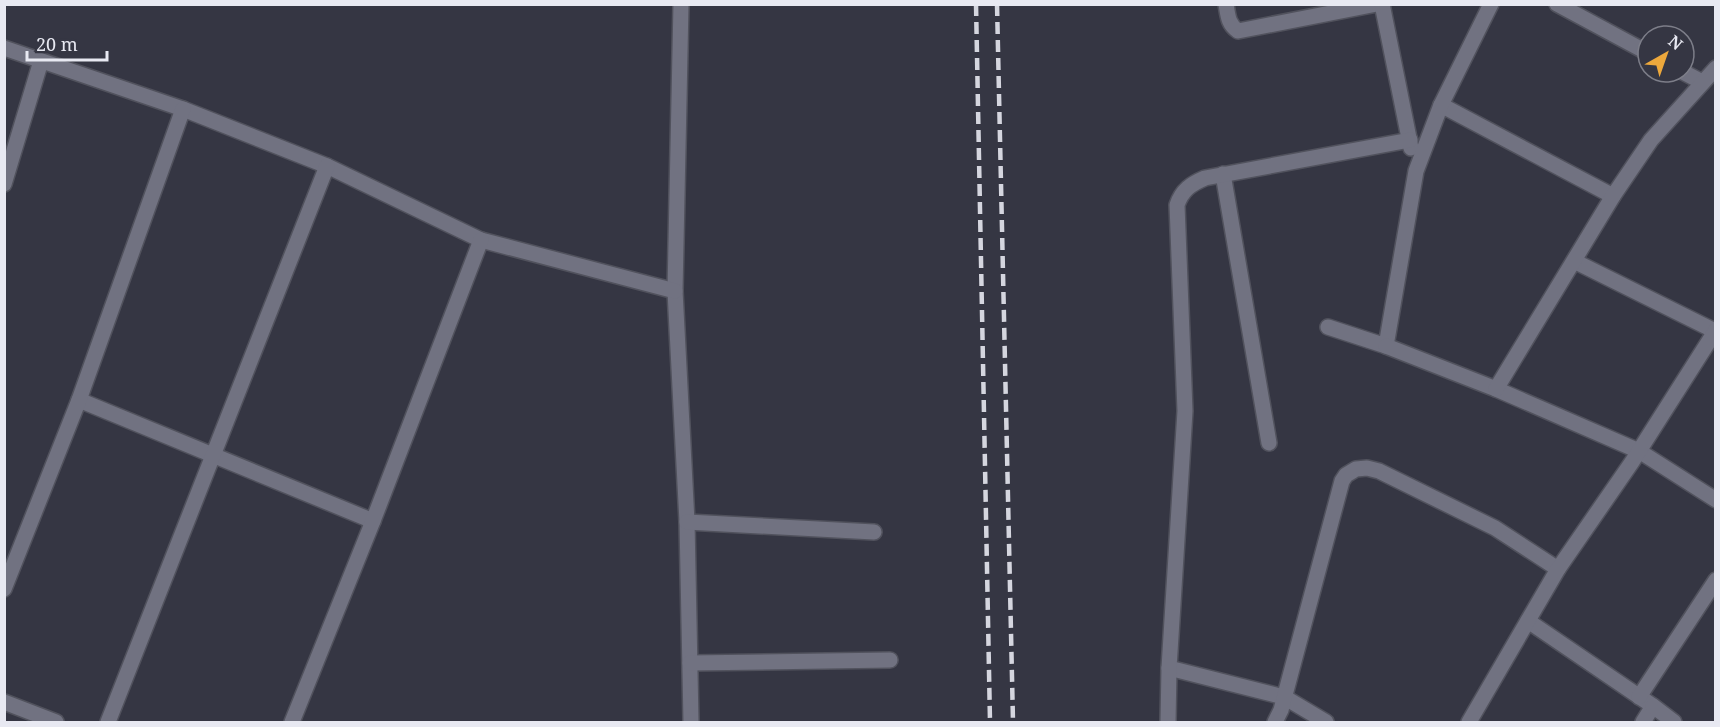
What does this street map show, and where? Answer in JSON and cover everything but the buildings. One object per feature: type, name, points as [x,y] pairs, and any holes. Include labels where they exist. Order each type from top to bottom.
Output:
[{"type":"street","points":[[681,4],[675,291],[687,522],[691,723]]},
{"type":"street","points":[[1226,4],[1229,21],[1238,31],[1377,4]]},
{"type":"street","points":[[1382,4],[1416,171]]},
{"type":"street","points":[[1386,346],[1416,171],[1441,105],[1491,4]]},
{"type":"street","points":[[1557,4],[1636,47]]},
{"type":"street","points":[[4,48],[183,109],[327,166],[481,240],[675,291]]},
{"type":"street","points":[[4,184],[41,61]]},
{"type":"street","points":[[1496,389],[1613,196],[1651,140],[1716,68]]},
{"type":"street","points":[[1696,79],[1702,82]]},
{"type":"street","points":[[1441,105],[1613,196]]},
{"type":"street","points":[[4,589],[79,400],[183,109]]},
{"type":"street","points":[[1168,723],[1169,668],[1185,411],[1177,205],[1180,196],[1186,188],[1206,178],[1410,140]]},
{"type":"street","points":[[108,723],[327,166]]},
{"type":"street","points":[[1223,174],[1269,442]]},
{"type":"street","points":[[292,723],[373,521],[481,240]]},
{"type":"street","points":[[1469,723],[1558,569],[1639,452],[1715,331],[1574,261]]},
{"type":"street","points":[[1328,327],[1386,346],[1496,389],[1639,452],[1716,500]]},
{"type":"street","points":[[79,400],[373,521]]},
{"type":"street","points":[[1275,723],[1284,698],[1342,481],[1356,469],[1367,468],[1379,471],[1430,495],[1495,528],[1558,569]]},
{"type":"street","points":[[687,522],[874,532]]},
{"type":"street","points":[[1639,697],[1716,580]]},
{"type":"street","points":[[1528,621],[1653,706],[1674,723]]},
{"type":"street","points":[[690,663],[890,660]]},
{"type":"street","points":[[1169,668],[1284,698],[1326,723]]},
{"type":"street","points":[[4,702],[56,723]]},
{"type":"street","points":[[1643,723],[1653,706]]},
{"type":"railway","points":[[976,4],[990,722]]},
{"type":"railway","points":[[997,4],[1013,722]]}]
